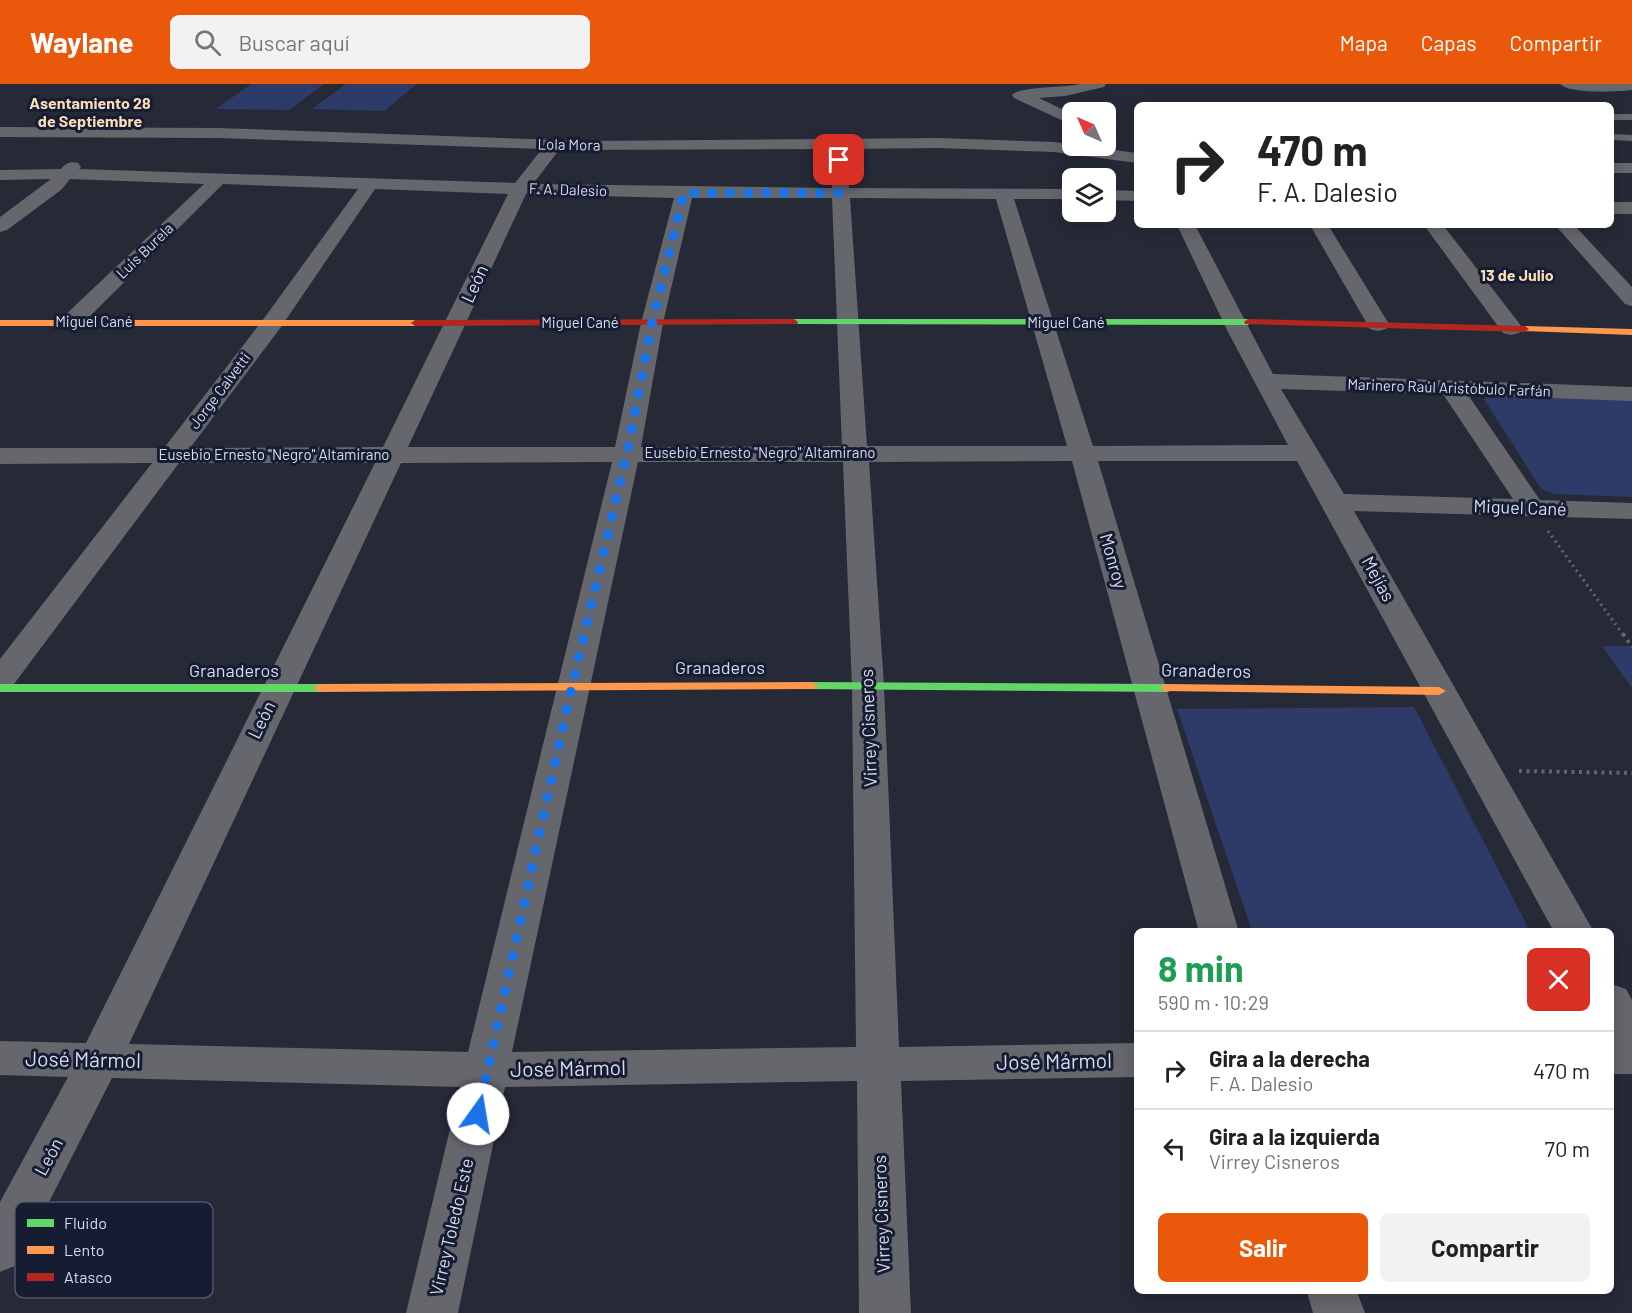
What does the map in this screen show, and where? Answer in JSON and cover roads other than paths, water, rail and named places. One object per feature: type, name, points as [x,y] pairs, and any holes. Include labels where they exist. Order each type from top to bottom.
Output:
[{"type":"street","points":[[1014,89],[1065,92],[1099,84]]},
{"type":"street","points":[[1567,84],[1612,88],[1632,86]]},
{"type":"street","points":[[1014,89],[1062,115]]},
{"type":"street","points":[[100,146],[118,131]]},
{"type":"street","name":"Lola Mora","points":[[0,132],[118,131],[307,135],[554,146],[938,143],[1054,147],[1134,158]]},
{"type":"street","name":"Virrey Cisneros","points":[[838,144],[868,686],[885,1313]]},
{"type":"street","points":[[1116,144],[1134,156]]},
{"type":"street","name":"León","points":[[25,1202],[100,1059],[277,689],[458,322],[520,188],[554,146]]},
{"type":"street","points":[[0,226],[55,186],[63,174],[81,160]]},
{"type":"street","points":[[1614,168],[1632,168]]},
{"type":"street","name":"F. A. Dalesio","points":[[0,175],[63,174],[684,193],[1062,194]]},
{"type":"street","name":"Luis Burela","points":[[71,322],[219,179]]},
{"type":"street","name":"Jorge Calvetti","points":[[0,681],[273,322],[370,184]]},
{"type":"street","name":"Virrey Toledo Este","points":[[432,1313],[627,453],[652,323],[684,193]]},
{"type":"street","name":"Monroy","points":[[1003,193],[1082,452],[1218,928]]},
{"type":"street","points":[[1116,195],[1134,196]]},
{"type":"street","points":[[1614,208],[1632,208]]},
{"type":"street","name":"Mejías","points":[[1187,228],[1233,322],[1572,928]]},
{"type":"street","points":[[1320,228],[1378,324]]},
{"type":"street","points":[[1435,228],[1511,328]]},
{"type":"street","points":[[1567,228],[1632,300]]},
{"type":"street","name":"Miguel Cané","points":[[0,323],[1233,322],[1632,332]]},
{"type":"street","name":"Marinero Raúl Aristóbulo Farfán","points":[[1266,381],[1632,394]]},
{"type":"street","points":[[1451,388],[1532,508]]},
{"type":"street","name":"Eusebio Ernesto \"Negro\" Altamirano","points":[[0,456],[1305,453]]},
{"type":"street","name":"Miguel Cané","points":[[1335,502],[1632,511]]},
{"type":"street","name":"Granaderos","points":[[0,688],[868,686],[1439,691]]},
{"type":"street","points":[[1614,1005],[1632,1038]]},
{"type":"street","points":[[1614,1057],[1632,1057]]},
{"type":"street","name":"José Mármol","points":[[0,1058],[488,1070],[1134,1060]]},
{"type":"street","name":"León","points":[[0,1250],[15,1221]]},
{"type":"street","points":[[1333,1294],[1339,1313]]},
{"type":"lane","points":[[1614,117],[1632,117]]},
{"type":"lane","points":[[1614,137],[1632,138]]},
{"type":"district","name":"Asentamiento 28 de Septiembre","points":[[90,112]]},
{"type":"district","name":"13 de Julio","points":[[1517,275]]}]
